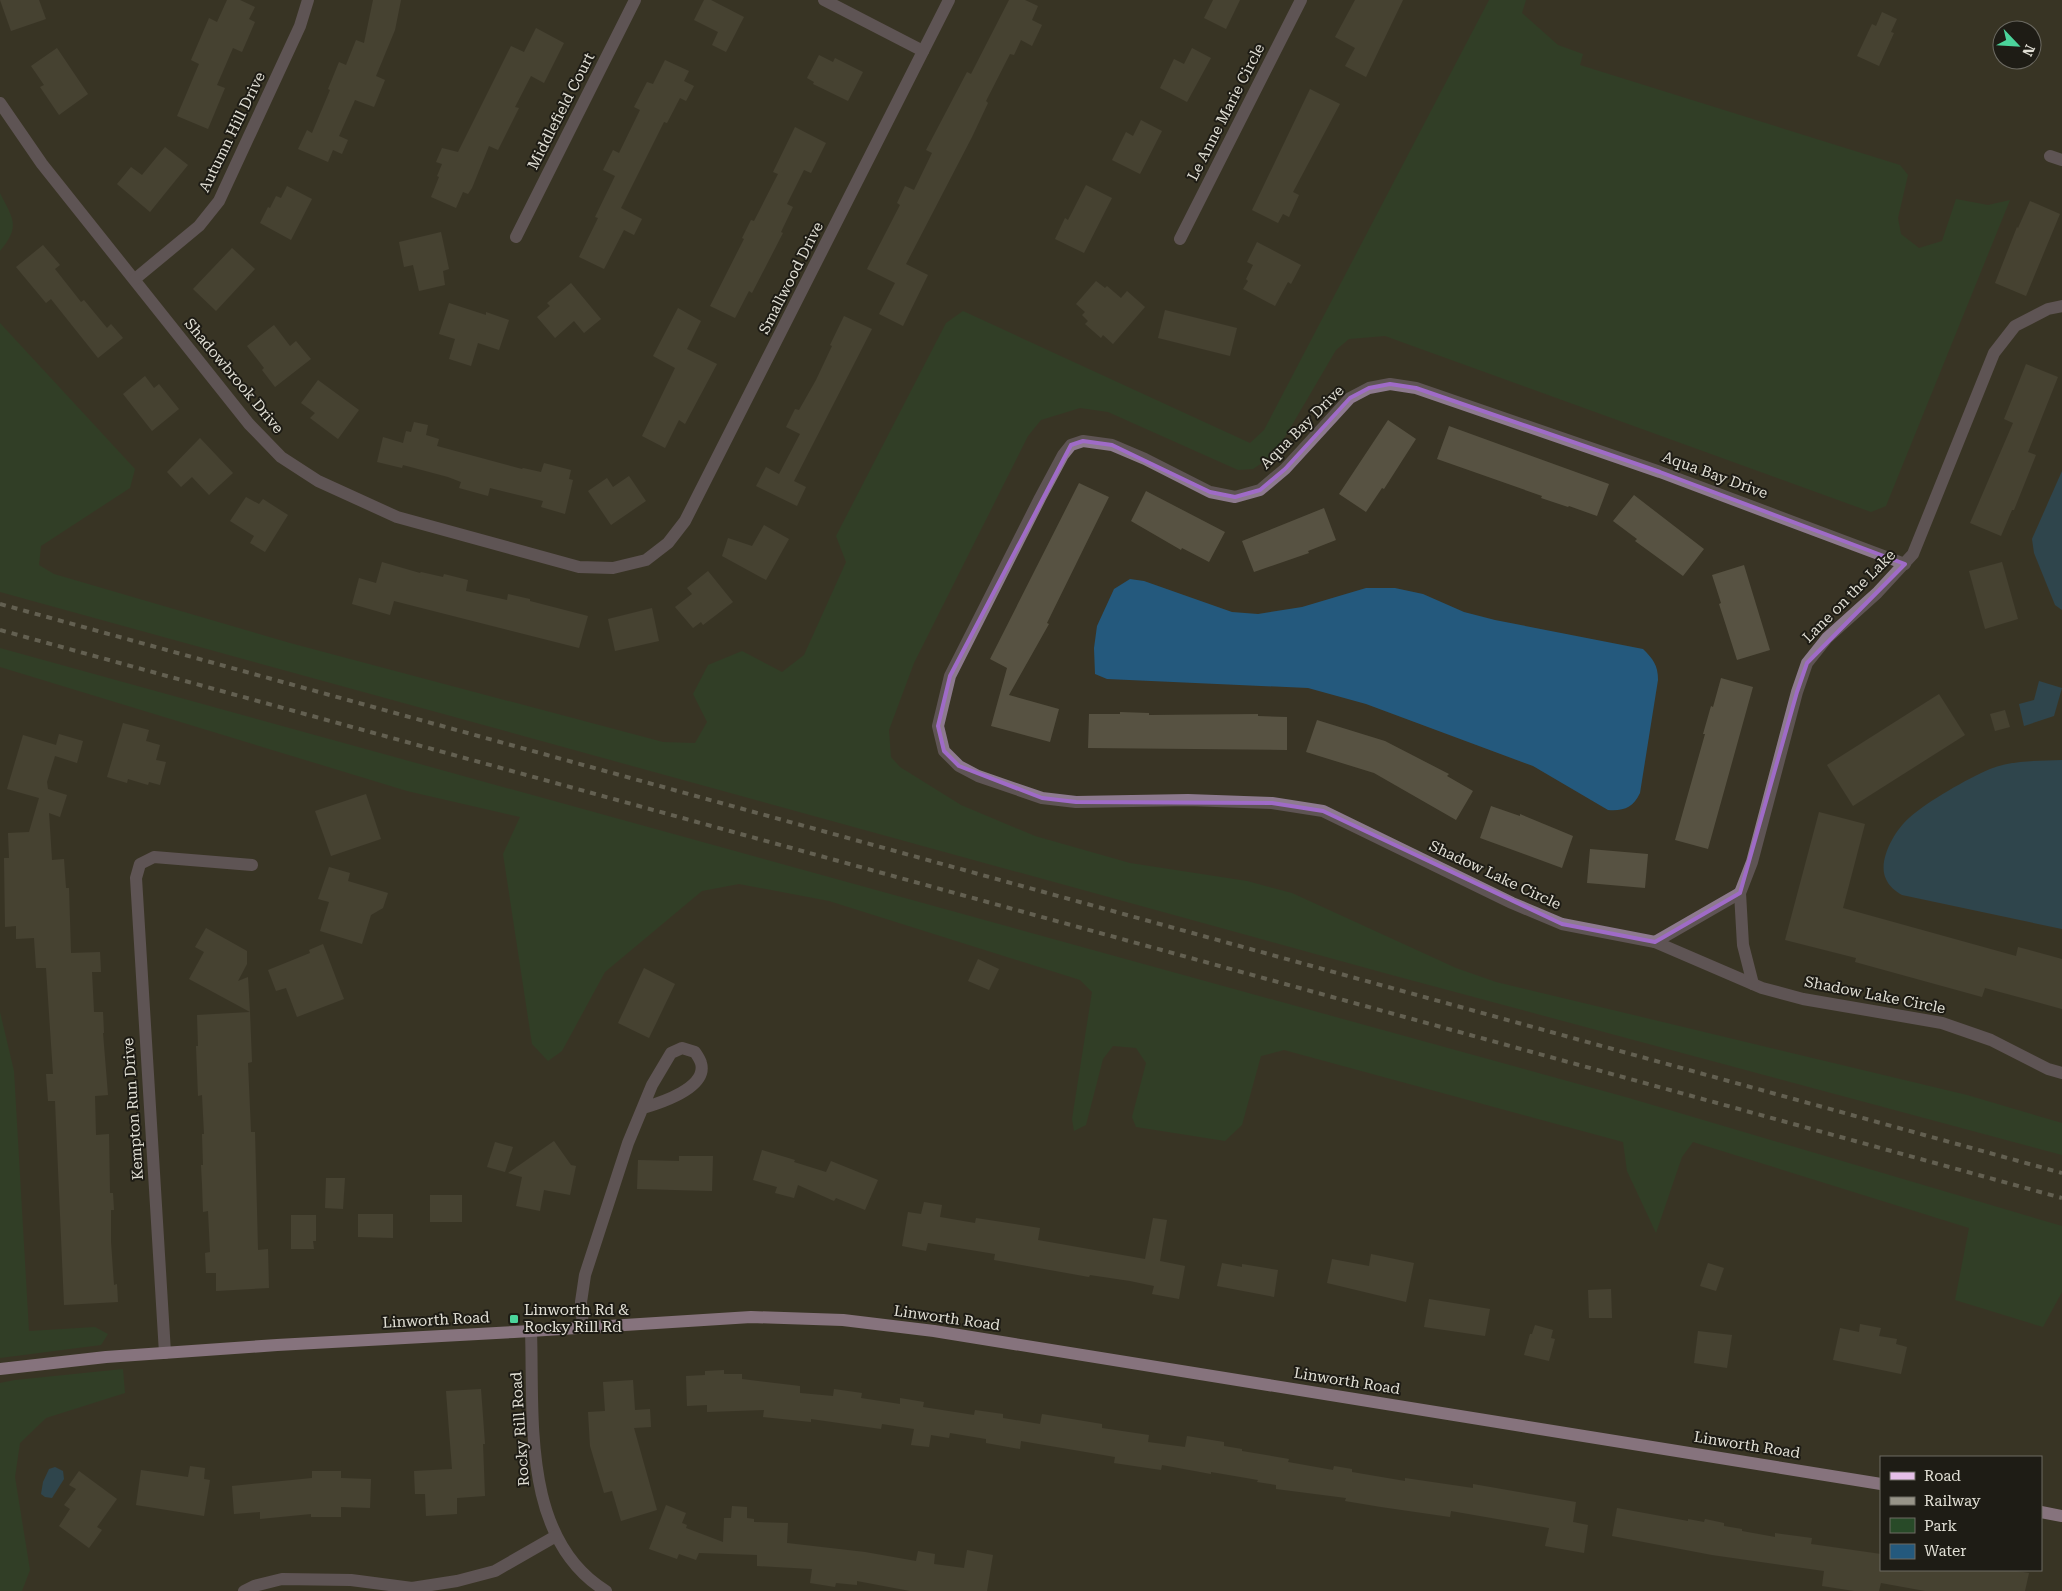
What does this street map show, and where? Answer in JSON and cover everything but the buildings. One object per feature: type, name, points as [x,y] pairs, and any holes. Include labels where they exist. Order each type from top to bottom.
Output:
[{"type":"main road","name":"Linworth Road","points":[[0,1370],[106,1357],[277,1345],[531,1332],[751,1317],[843,1320],[944,1332],[1880,1484]]},
{"type":"main road","points":[[2042,1512],[2062,1516]]},
{"type":"street","name":"Autumn Hill Drive","points":[[135,279],[199,226],[219,200],[296,35],[308,0]]},
{"type":"street","name":"Middlefield Court","points":[[516,237],[635,0]]},
{"type":"street","points":[[824,0],[923,51]]},
{"type":"street","name":"Smallwood Drive","points":[[646,560],[668,543],[685,521],[949,0]]},
{"type":"street","name":"Le Anne Marie Circle","points":[[1180,239],[1301,0]]},
{"type":"street","name":"Shadowbrook Drive","points":[[0,103],[42,164],[249,424],[281,457],[318,481],[397,517],[579,567],[613,568],[646,560]]},
{"type":"street","name":"Lane on the Lake","points":[[1753,984],[1743,945],[1740,893],[1752,862],[1797,692],[1808,663],[1827,638],[1905,564],[1916,546],[1994,353],[2015,326],[2048,309],[2062,306]]},
{"type":"street","name":"Aqua Bay Drive","points":[[944,751],[938,726],[950,676],[1063,455],[1071,445],[1083,441],[1112,445],[1145,459],[1210,492],[1235,497],[1260,490],[1286,469],[1350,398],[1369,388],[1390,384],[1416,388],[1669,475],[1905,564]]},
{"type":"street","name":"Shadow Lake Circle","points":[[944,751],[959,766],[978,776],[1042,798],[1076,802],[1188,800],[1272,803],[1323,811],[1512,903],[1562,924],[1656,942],[1753,984],[1803,999],[1942,1023],[1991,1040],[2048,1069],[2062,1073]]},
{"type":"street","name":"Kempton Run Drive","points":[[165,1353],[136,878],[140,864],[154,857],[252,865]]},
{"type":"street","points":[[1656,942],[1740,893]]},
{"type":"street","points":[[582,1328],[581,1302],[585,1275],[628,1143],[652,1085],[671,1053],[682,1048],[695,1052],[702,1064],[700,1076],[689,1089],[643,1108]]},
{"type":"street","name":"Rocky Rill Road","points":[[531,1332],[538,1481],[556,1536],[574,1562],[596,1585],[606,1591]]},
{"type":"street","points":[[244,1591],[254,1586],[282,1579],[351,1580],[412,1588],[457,1581],[495,1571],[556,1536]]},
{"type":"highlighted area","points":[[1390,384],[1416,388],[1660,472],[1905,564],[1807,663],[1740,893],[1655,942],[1562,924],[1323,811],[1272,803],[1076,802],[1042,798],[959,766],[944,751],[938,726],[950,676],[1071,445],[1083,441],[1112,445],[1210,492],[1235,497],[1260,490],[1285,469],[1350,398],[1369,388]]},
{"type":"green space","points":[[1489,0],[1526,0],[1522,13],[1558,45],[1583,54],[1580,65],[1900,165],[1908,175],[1898,218],[1901,234],[1919,248],[1942,241],[1956,199],[1988,205],[2010,200],[1886,506],[1871,512],[1385,336],[1349,339],[1336,350],[1275,454],[1253,469],[1238,470],[1108,412],[1080,408],[1041,420],[1028,436],[914,663],[889,730],[891,757],[900,767],[961,805],[1035,836],[1130,863],[1247,881],[1292,893],[1456,968],[1496,982],[1967,1095],[2062,1123],[2062,1155],[1388,974],[0,592],[0,323],[135,469],[130,488],[41,546],[39,565],[54,574],[290,643],[663,742],[695,743],[707,722],[693,694],[708,665],[742,651],[782,672],[804,655],[846,562],[836,536],[946,323],[963,311],[1250,443],[1264,430]]},
{"type":"green space","points":[[0,193],[11,216],[13,229],[0,251]]},
{"type":"green space","points":[[0,648],[1629,1098],[2062,1226],[2062,1292],[2043,1327],[1955,1300],[1969,1228],[1693,1142],[1682,1157],[1656,1233],[1627,1171],[1623,1142],[1284,1050],[1261,1056],[1242,1125],[1225,1141],[1136,1127],[1132,1117],[1146,1063],[1136,1048],[1113,1046],[1103,1059],[1086,1125],[1074,1131],[1072,1119],[1092,992],[1080,980],[829,901],[739,884],[702,891],[605,972],[562,1051],[548,1061],[532,1044],[503,854],[520,817],[407,791],[0,667]]},
{"type":"green space","points":[[0,1012],[14,1071],[29,1331],[95,1327],[108,1334],[101,1345],[0,1358]]},
{"type":"green space","points":[[123,1369],[125,1393],[46,1418],[20,1443],[15,1477],[30,1570],[22,1591],[0,1591],[0,1383]]},
{"type":"water","points":[[2062,471],[2062,610],[2055,605],[2034,553],[2032,539]]},
{"type":"water","points":[[1130,579],[1144,581],[1232,612],[1258,614],[1302,607],[1366,588],[1395,588],[1423,594],[1464,612],[1495,620],[1643,649],[1654,663],[1658,680],[1640,793],[1627,808],[1608,810],[1533,766],[1366,704],[1308,688],[1107,679],[1095,674],[1094,648],[1097,626],[1114,589]]},
{"type":"water","points":[[2039,681],[2062,688],[2054,716],[2024,726],[2019,704],[2034,700]]},
{"type":"water","points":[[2062,760],[2062,929],[1902,895],[1889,884],[1884,872],[1884,864],[1889,846],[1898,830],[1917,811],[1970,778],[1998,766],[2026,761]]},
{"type":"water","points":[[55,1467],[63,1471],[64,1479],[52,1498],[45,1497],[41,1494],[43,1482],[49,1469]]},
{"type":"railway","points":[[0,604],[2062,1173]]},
{"type":"railway","points":[[0,630],[2062,1198]]},
{"type":"place","name":"Linworth Rd & Rocky Rill Rd","points":[[514,1319]]}]
